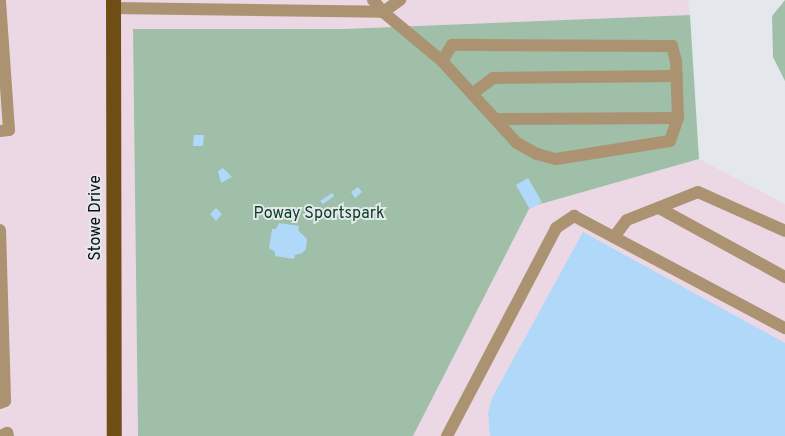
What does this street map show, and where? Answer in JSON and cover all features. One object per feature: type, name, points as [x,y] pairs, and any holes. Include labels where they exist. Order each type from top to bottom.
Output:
[{"type":"main road","name":"Stowe Drive","points":[[113,4],[114,436]]},
{"type":"street","points":[[0,0],[9,130],[0,131]]},
{"type":"street","points":[[372,0],[383,12],[442,61],[517,143],[537,154],[556,159],[670,141],[678,118],[677,76],[672,46],[452,45],[442,61]]},
{"type":"street","points":[[113,4],[383,12],[400,0]]},
{"type":"street","points":[[472,94],[493,78],[677,76]]},
{"type":"street","points":[[495,119],[678,118]]},
{"type":"street","points":[[614,237],[627,220],[698,192],[785,231]]},
{"type":"street","points":[[659,208],[785,277]]},
{"type":"street","points":[[447,436],[556,228],[574,216],[785,328]]},
{"type":"street","points":[[0,230],[5,401],[0,403]]},
{"type":"street","points":[[0,436],[8,433],[8,436]]},
{"type":"shaded area","points":[[0,0],[688,0],[690,15],[344,29],[133,29],[138,436],[0,436]]},
{"type":"shaded area","points":[[699,159],[785,204],[785,436],[412,436],[530,207]]},
{"type":"green space","points":[[785,0],[785,81],[773,57],[772,16]]},
{"type":"green space","name":"Poway Sportspark","points":[[690,15],[699,159],[530,207],[413,436],[138,436],[133,29],[344,29]]},
{"type":"building","points":[[194,135],[204,135],[203,146],[193,146]]},
{"type":"building","points":[[223,168],[232,177],[221,183],[218,171]]},
{"type":"building","points":[[528,178],[542,202],[530,209],[516,185]]},
{"type":"building","points":[[358,187],[362,192],[355,198],[351,192]]},
{"type":"building","points":[[332,193],[334,196],[323,204],[320,201]]},
{"type":"building","points":[[216,208],[222,214],[216,221],[210,214]]},
{"type":"building","points":[[342,208],[344,210],[333,219],[331,216]]},
{"type":"building","points":[[279,223],[299,226],[298,230],[307,239],[306,249],[302,253],[295,255],[294,259],[275,256],[275,252],[269,248],[272,229],[276,229]]},
{"type":"building","points":[[583,232],[785,343],[785,436],[490,436],[488,413],[492,398]]}]
